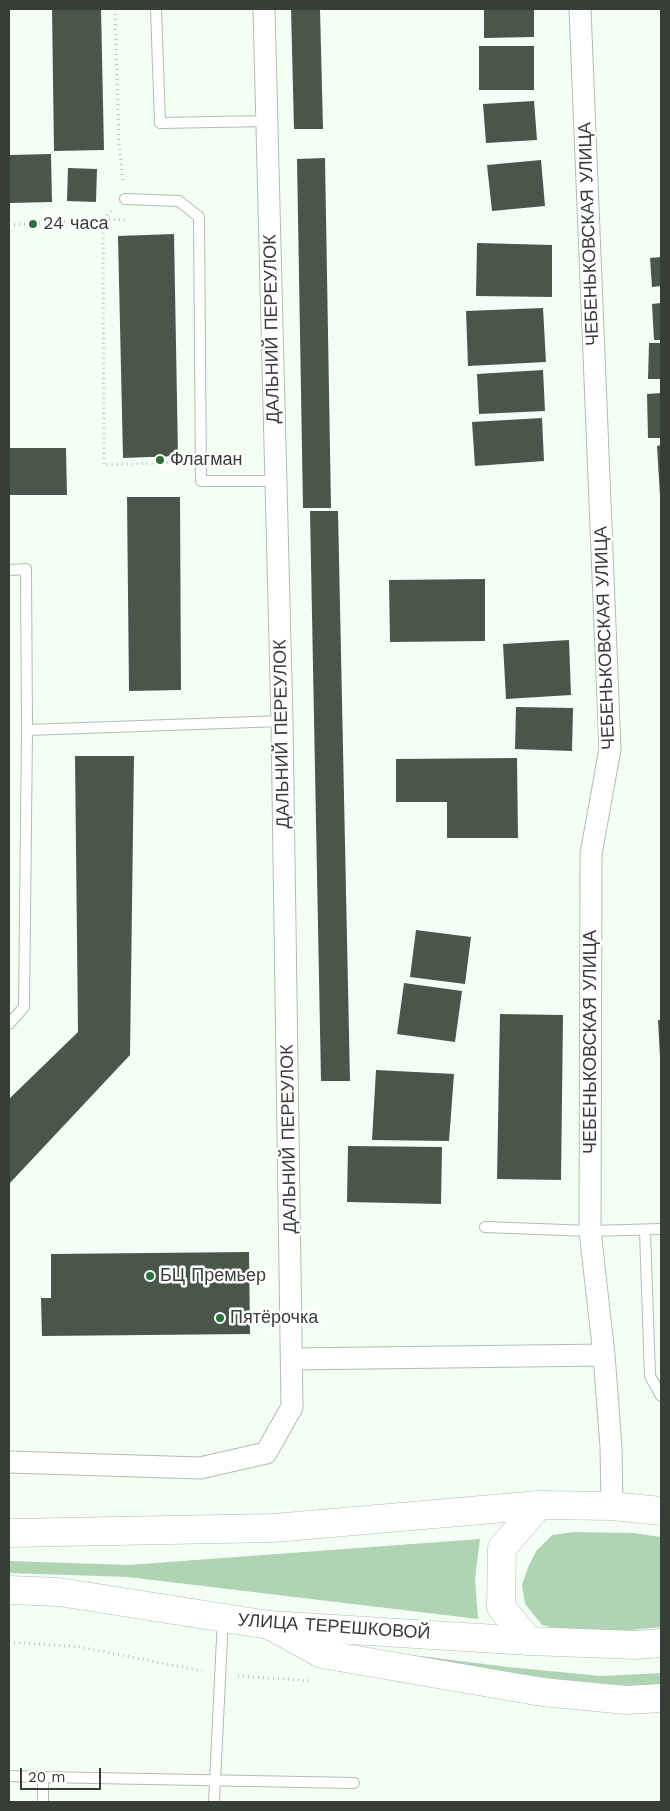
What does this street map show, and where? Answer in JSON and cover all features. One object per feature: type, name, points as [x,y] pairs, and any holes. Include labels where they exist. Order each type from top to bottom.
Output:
[{"type":"main road","points":[[529,1641],[501,1607],[502,1548],[539,1505]]},
{"type":"main road","points":[[9,1533],[274,1528],[539,1505],[612,1506],[661,1511]]},
{"type":"main road","name":"УЛИЦА ТЕРЕШКОВОЙ","points":[[9,1590],[59,1592],[269,1624],[529,1641],[637,1645],[661,1643]]},
{"type":"main road","points":[[269,1624],[322,1654],[542,1692],[626,1700],[661,1698]]},
{"type":"street","name":"ДАЛЬНИЙ ПЕРЕУЛОК","points":[[9,1462],[200,1468],[266,1453],[292,1407],[282,721],[264,9]]},
{"type":"street","name":"ЧЕБЕНЬКОВСКАЯ УЛИЦА","points":[[580,9],[610,750],[591,854],[590,1231],[604,1355],[611,1447],[612,1506]]},
{"type":"street","points":[[292,1359],[604,1355]]},
{"type":"lane","points":[[156,9],[160,123],[267,122]]},
{"type":"lane","points":[[125,199],[179,201],[199,217],[201,481],[276,481]]},
{"type":"lane","points":[[9,570],[26,569],[27,730],[24,1008],[9,1024]]},
{"type":"lane","points":[[27,730],[282,721]]},
{"type":"lane","points":[[486,1227],[590,1231],[661,1230]]},
{"type":"lane","points":[[645,1231],[650,1376],[661,1396]]},
{"type":"lane","points":[[214,1802],[223,1618]]},
{"type":"lane","points":[[9,1776],[354,1783]]},
{"type":"lane","points":[[43,1776],[43,1802]]},
{"type":"path","points":[[115,9],[119,144],[125,199],[103,219],[104,466],[189,462]]},
{"type":"path","points":[[9,225],[103,219],[130,220]]},
{"type":"green space","points":[[574,1532],[633,1533],[661,1537],[661,1627],[571,1632],[542,1625],[525,1604],[522,1585],[528,1567],[537,1550],[552,1535]]},
{"type":"green space","points":[[480,1539],[475,1578],[478,1619],[128,1577],[9,1573],[9,1561],[128,1565]]},
{"type":"green space","points":[[332,1645],[508,1667],[601,1676],[661,1673],[661,1690],[600,1686]]},
{"type":"building","points":[[52,9],[101,9],[104,150],[54,151]]},
{"type":"building","points":[[291,9],[320,9],[323,129],[294,129]]},
{"type":"building","points":[[484,9],[534,9],[534,37],[484,38]]},
{"type":"building","points":[[479,46],[534,46],[534,90],[479,90]]},
{"type":"building","points":[[534,101],[537,140],[486,143],[483,104]]},
{"type":"building","points":[[51,154],[52,202],[9,203],[9,155]]},
{"type":"building","points":[[325,158],[331,508],[303,508],[297,159]]},
{"type":"building","points":[[541,160],[545,206],[492,211],[487,165]]},
{"type":"building","points":[[68,168],[97,169],[96,202],[67,201]]},
{"type":"building","points":[[174,234],[178,456],[123,458],[118,236]]},
{"type":"building","points":[[477,243],[552,245],[552,297],[476,296]]},
{"type":"building","points":[[661,257],[661,286],[652,287],[650,258]]},
{"type":"building","points":[[661,303],[661,340],[654,340],[652,304]]},
{"type":"building","points":[[543,308],[546,362],[468,366],[466,311]]},
{"type":"building","points":[[649,343],[661,343],[661,379],[648,379]]},
{"type":"building","points":[[543,370],[545,411],[479,414],[477,374]]},
{"type":"building","points":[[661,393],[661,438],[648,438],[647,394]]},
{"type":"building","points":[[542,418],[544,461],[475,466],[472,422]]},
{"type":"building","points":[[661,445],[661,496],[660,496],[657,446]]},
{"type":"building","points":[[9,448],[66,448],[67,495],[9,495]]},
{"type":"building","points":[[127,497],[180,497],[181,690],[129,691]]},
{"type":"building","points":[[310,511],[338,511],[350,1081],[321,1081]]},
{"type":"building","points":[[485,579],[485,641],[390,642],[389,580]]},
{"type":"building","points":[[569,640],[571,695],[506,699],[503,644]]},
{"type":"building","points":[[516,707],[573,708],[572,751],[515,749]]},
{"type":"building","points":[[75,756],[134,756],[130,1055],[9,1184],[9,1099],[78,1032]]},
{"type":"building","points":[[517,758],[518,838],[447,838],[447,802],[396,802],[396,759]]},
{"type":"building","points":[[416,930],[471,937],[465,984],[410,977]]},
{"type":"building","points":[[404,983],[462,991],[455,1042],[397,1034]]},
{"type":"building","points":[[500,1014],[563,1015],[561,1180],[497,1179]]},
{"type":"building","points":[[658,1020],[661,1020],[661,1057],[660,1057]]},
{"type":"building","points":[[376,1070],[454,1074],[449,1141],[372,1140]]},
{"type":"building","points":[[348,1146],[442,1147],[441,1204],[347,1202]]},
{"type":"building","name":"БЦ Премьер","points":[[249,1252],[250,1334],[42,1336],[41,1298],[51,1298],[51,1254]]},
{"type":"place","name":"24 часа","points":[[33,224]]},
{"type":"place","name":"Флагман","points":[[160,460]]},
{"type":"place","name":"БЦ Премьер","points":[[150,1276]]},
{"type":"place","name":"Пятёрочка","points":[[220,1318]]}]
